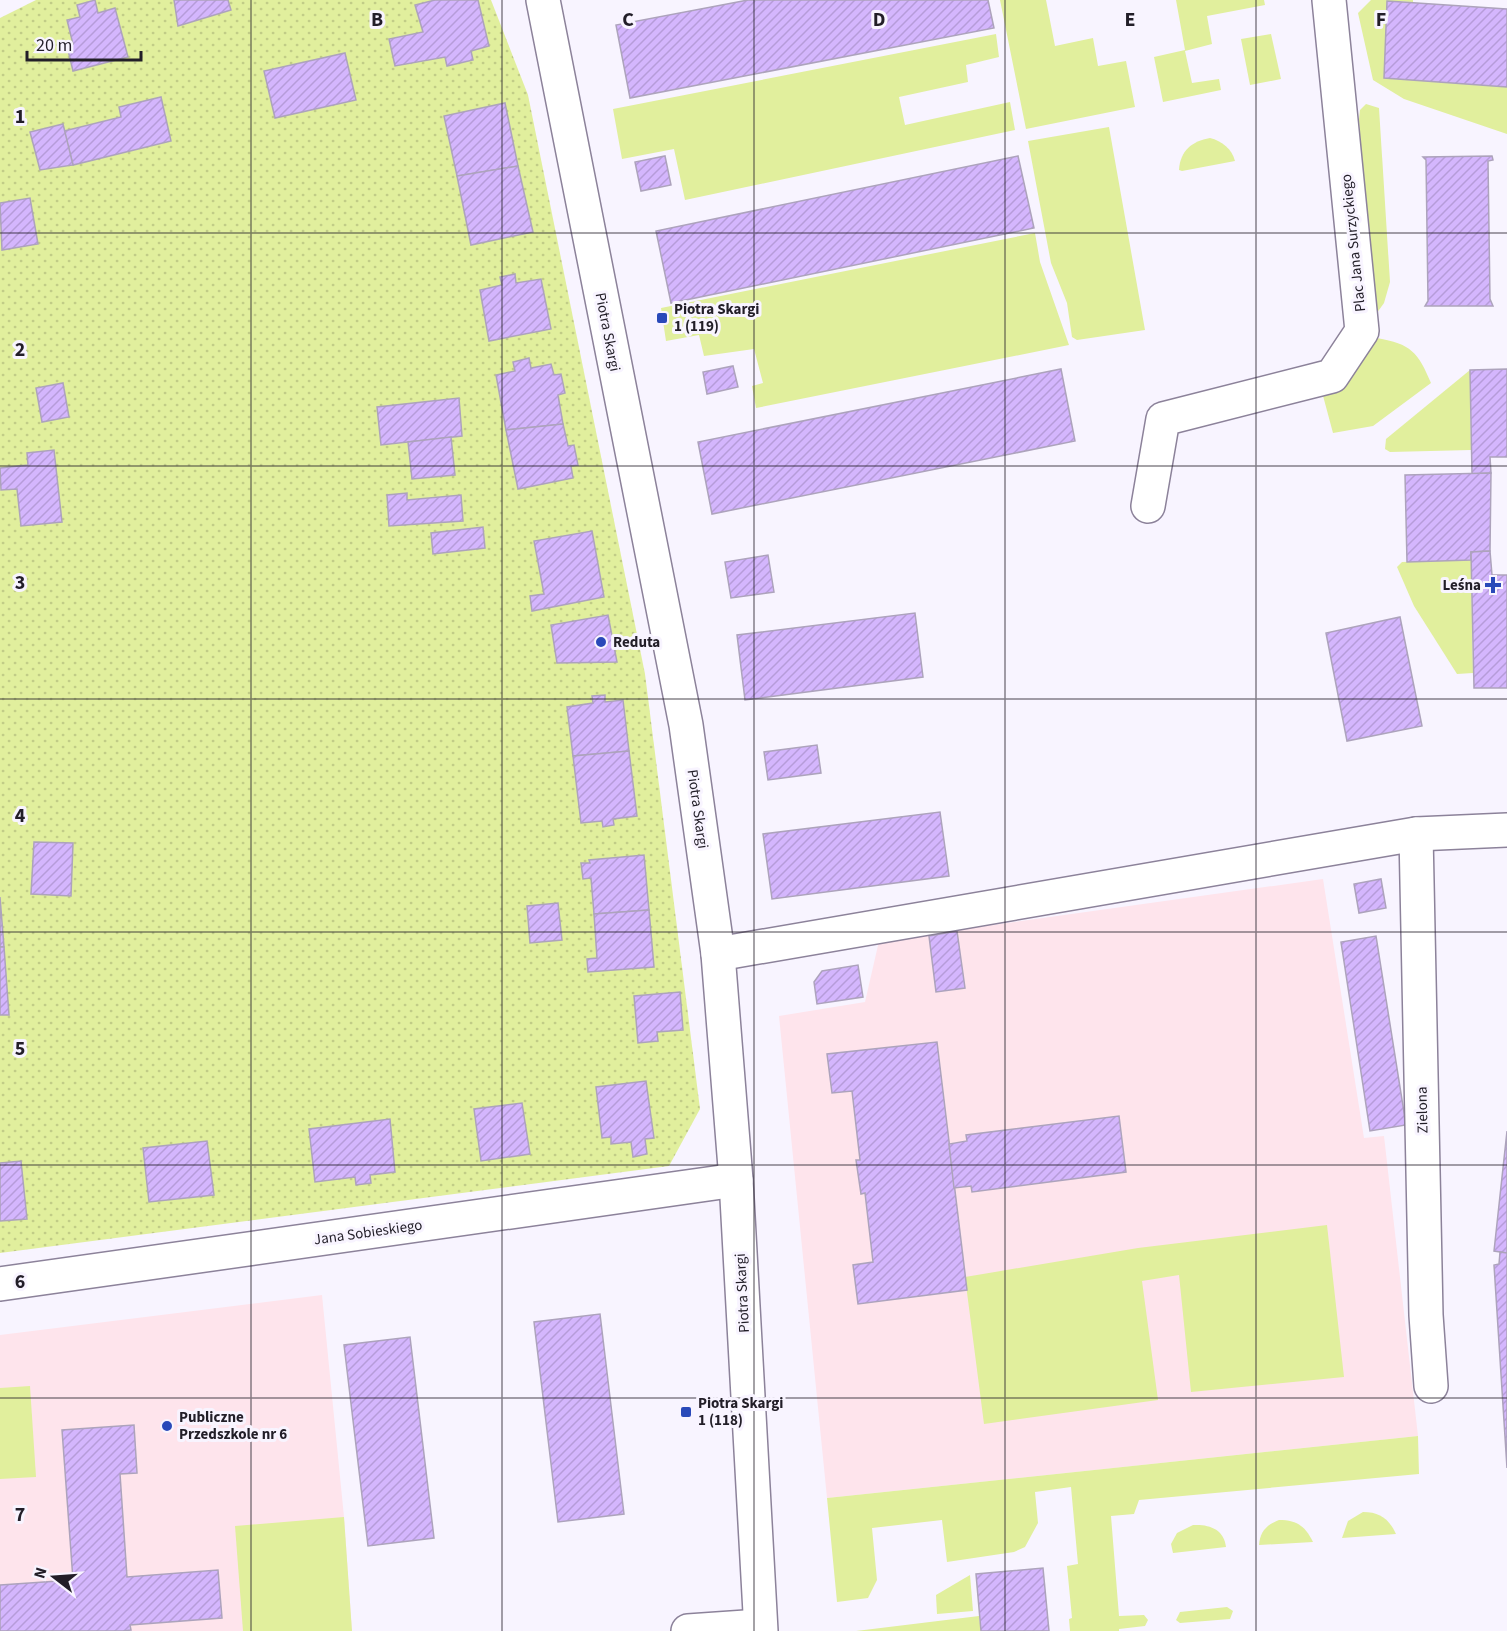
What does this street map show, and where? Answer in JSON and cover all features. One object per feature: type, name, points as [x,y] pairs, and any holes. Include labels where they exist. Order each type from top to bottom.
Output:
[{"type":"street","name":"Piotra Skargi","points":[[543,0],[686,725],[718,954],[736,1180],[760,1628]]},
{"type":"street","name":"Plac Jana Surzyckiego","points":[[1148,506],[1163,419],[1332,376],[1362,331],[1329,0]]},
{"type":"street","points":[[718,954],[1416,834],[1507,830]]},
{"type":"street","name":"Zielona","points":[[1416,834],[1426,1315],[1431,1386]]},
{"type":"street","name":"Jana Sobieskiego","points":[[0,1284],[736,1180]]},
{"type":"street","points":[[688,1631],[760,1628]]},
{"type":"shaded area","points":[[1323,879],[1364,1138],[1384,1136],[1418,1436],[827,1498],[779,1016],[865,1002],[879,941]]},
{"type":"shaded area","name":"Publiczne Przedszkole nr 6","points":[[322,1295],[344,1517],[352,1631],[0,1631],[0,1335]]},
{"type":"green space","points":[[36,0],[491,0],[528,95],[645,674],[700,1109],[669,1166],[0,1253],[0,18]]},
{"type":"green space","points":[[1000,0],[1046,0],[1055,46],[1093,38],[1098,66],[1126,61],[1135,107],[1026,129]]},
{"type":"green space","points":[[1176,0],[1264,0],[1265,5],[1207,16],[1212,44],[1185,51],[1192,83],[1219,79],[1221,90],[1163,102],[1154,57],[1185,50]]},
{"type":"green space","points":[[1371,0],[1413,0],[1413,2],[1387,1],[1507,87],[1507,134],[1404,99],[1373,80],[1358,13]]},
{"type":"green space","points":[[996,34],[999,57],[966,65],[968,82],[899,97],[905,125],[1010,102],[1015,130],[685,200],[674,149],[622,159],[613,109]]},
{"type":"green space","points":[[1271,34],[1281,79],[1250,85],[1241,39]]},
{"type":"green space","points":[[1366,104],[1379,108],[1390,282],[1384,303],[1374,317],[1368,316],[1359,119],[1360,110]]},
{"type":"green space","points":[[1109,127],[1145,330],[1077,340],[1072,337],[1067,303],[1051,263],[1028,141]]},
{"type":"green space","points":[[1210,138],[1226,146],[1235,161],[1179,170],[1182,157],[1188,148]]},
{"type":"green space","points":[[1035,233],[1040,262],[1069,345],[756,408],[752,386],[763,383],[754,349],[704,356],[699,335],[666,341],[661,308]]},
{"type":"green space","points":[[1377,338],[1398,343],[1412,351],[1422,364],[1431,383],[1373,426],[1333,433],[1322,392],[1347,378],[1363,359],[1370,340]]},
{"type":"green space","points":[[1470,370],[1471,450],[1390,452],[1385,449],[1386,439]]},
{"type":"green space","points":[[1471,560],[1473,673],[1457,674],[1414,606],[1397,567],[1402,562]]},
{"type":"green space","points":[[1327,1225],[1344,1377],[1191,1392],[1179,1275],[1142,1281],[1158,1400],[984,1424],[965,1277],[1138,1248]]},
{"type":"green space","points":[[30,1386],[36,1477],[0,1479],[0,1388]]},
{"type":"green space","points":[[1418,1436],[1419,1474],[1139,1500],[1134,1514],[1111,1516],[1119,1616],[1144,1615],[1148,1620],[1145,1626],[1119,1629],[1119,1631],[1070,1631],[1069,1619],[1072,1618],[1067,1566],[1078,1564],[1071,1487],[1035,1492],[1038,1523],[1025,1547],[1014,1552],[947,1562],[942,1520],[872,1528],[877,1580],[868,1598],[837,1602],[827,1498]]},
{"type":"green space","points":[[1363,1512],[1383,1517],[1396,1534],[1342,1538],[1348,1521]]},
{"type":"green space","points":[[344,1517],[352,1631],[243,1631],[235,1526]]},
{"type":"green space","points":[[1279,1520],[1291,1521],[1300,1525],[1313,1542],[1259,1545],[1265,1530]]},
{"type":"green space","points":[[1193,1525],[1205,1525],[1215,1529],[1222,1536],[1226,1547],[1173,1553],[1171,1544],[1177,1533]]},
{"type":"green space","points":[[970,1575],[973,1611],[937,1614],[936,1595]]},
{"type":"green space","points":[[1227,1607],[1233,1611],[1230,1619],[1180,1623],[1176,1620],[1180,1612]]},
{"type":"green space","points":[[979,1616],[981,1631],[856,1631]]},
{"type":"building","points":[[95,0],[98,13],[115,8],[128,57],[73,71],[67,46],[73,44],[67,20],[80,17],[77,5]]},
{"type":"building","points":[[174,0],[228,0],[231,10],[178,26]]},
{"type":"building","points":[[435,0],[478,0],[489,46],[471,51],[473,60],[447,66],[445,57],[395,66],[389,39],[423,32],[415,5]]},
{"type":"building","points":[[748,0],[988,0],[994,28],[630,98],[616,25]]},
{"type":"building","points":[[1387,1],[1507,9],[1507,87],[1384,78]]},
{"type":"building","points":[[345,53],[356,100],[275,118],[264,71]]},
{"type":"building","points":[[161,97],[171,141],[73,165],[64,131],[121,117],[119,107]]},
{"type":"building","points":[[505,103],[518,166],[457,176],[444,116]]},
{"type":"building","points":[[63,124],[73,165],[40,170],[30,132]]},
{"type":"building","points":[[665,156],[671,185],[641,191],[635,162]]},
{"type":"building","points":[[1018,156],[1034,228],[671,303],[656,231]]},
{"type":"building","points":[[1492,156],[1493,160],[1488,161],[1490,299],[1493,306],[1425,306],[1428,301],[1426,160],[1423,157]]},
{"type":"building","points":[[518,166],[533,232],[471,245],[457,176]]},
{"type":"building","points":[[30,198],[38,244],[2,250],[0,203]]},
{"type":"building","points":[[515,274],[516,283],[541,279],[551,329],[489,341],[480,290],[502,285],[500,277]]},
{"type":"building","points":[[529,358],[531,368],[551,364],[554,375],[561,374],[565,393],[558,395],[563,424],[506,430],[496,375],[515,371],[513,362]]},
{"type":"building","points":[[733,366],[738,387],[707,394],[703,372]]},
{"type":"building","points":[[1061,369],[1075,441],[712,514],[698,442]]},
{"type":"building","points":[[1507,369],[1507,457],[1490,457],[1491,473],[1472,474],[1470,370]]},
{"type":"building","points":[[63,383],[69,417],[42,422],[36,388]]},
{"type":"building","points":[[459,398],[462,436],[381,445],[377,407]]},
{"type":"building","points":[[563,424],[568,446],[574,445],[578,465],[571,466],[573,478],[518,489],[506,430]]},
{"type":"building","points":[[451,437],[455,475],[412,479],[408,442]]},
{"type":"building","points":[[54,450],[62,522],[21,526],[17,489],[1,490],[0,468],[28,465],[27,453]]},
{"type":"building","points":[[1491,473],[1490,551],[1471,552],[1471,560],[1407,562],[1405,475]]},
{"type":"building","points":[[407,493],[407,500],[461,495],[463,521],[389,526],[387,495]]},
{"type":"building","points":[[483,527],[485,548],[433,554],[431,533]]},
{"type":"building","points":[[592,531],[604,597],[532,611],[530,596],[544,594],[534,541]]},
{"type":"building","points":[[1490,551],[1492,575],[1507,575],[1507,688],[1474,688],[1471,552]]},
{"type":"building","points":[[768,555],[774,592],[731,598],[725,562]]},
{"type":"building","points":[[915,613],[923,677],[745,700],[737,635]]},
{"type":"building","points":[[608,615],[617,662],[557,663],[551,625]]},
{"type":"building","points":[[1400,617],[1422,726],[1347,741],[1326,633]]},
{"type":"building","points":[[605,695],[605,702],[623,700],[629,751],[573,756],[567,707],[593,703],[592,696]]},
{"type":"building","points":[[817,745],[821,773],[768,780],[764,752]]},
{"type":"building","points":[[629,751],[637,816],[613,819],[614,825],[603,827],[602,821],[581,823],[573,756]]},
{"type":"building","points":[[940,812],[949,876],[772,899],[763,834]]},
{"type":"building","points":[[34,842],[73,843],[71,896],[31,894]]},
{"type":"building","points":[[644,855],[649,910],[594,914],[591,878],[583,879],[581,863],[590,863],[589,860]]},
{"type":"building","points":[[1381,879],[1386,908],[1359,913],[1354,884]]},
{"type":"building","points":[[0,897],[4,947],[0,947]]},
{"type":"building","points":[[558,903],[562,940],[530,943],[527,906]]},
{"type":"building","points":[[649,910],[654,967],[588,972],[587,959],[597,958],[594,914]]},
{"type":"building","points":[[957,931],[965,988],[936,992],[929,936]]},
{"type":"building","points":[[1376,936],[1406,1125],[1370,1131],[1341,942]]},
{"type":"building","points":[[0,947],[4,947],[9,1015],[0,1015]]},
{"type":"building","points":[[858,965],[863,997],[817,1004],[814,982],[822,971]]},
{"type":"building","points":[[680,992],[683,1030],[657,1032],[658,1041],[638,1043],[634,996]]},
{"type":"building","points":[[937,1042],[967,1290],[858,1304],[853,1265],[873,1262],[865,1193],[861,1194],[856,1160],[860,1160],[852,1091],[832,1093],[827,1054]]},
{"type":"building","points":[[646,1081],[654,1138],[645,1139],[647,1154],[633,1157],[631,1142],[611,1144],[611,1137],[602,1138],[596,1087]]},
{"type":"building","points":[[522,1103],[530,1154],[481,1161],[474,1109]]},
{"type":"building","points":[[1119,1116],[1126,1172],[972,1192],[971,1186],[954,1188],[949,1144],[967,1141],[966,1135]]},
{"type":"building","points":[[390,1119],[395,1172],[370,1175],[371,1183],[356,1185],[355,1177],[315,1182],[309,1129]]},
{"type":"building","points":[[1507,1131],[1507,1253],[1494,1251]]},
{"type":"building","points":[[207,1141],[214,1195],[149,1202],[143,1148]]},
{"type":"building","points":[[21,1161],[27,1219],[0,1221],[0,1163]]},
{"type":"building","points":[[1500,1252],[1507,1253],[1507,1468],[1494,1265],[1499,1264]]},
{"type":"building","points":[[600,1314],[624,1514],[558,1522],[534,1322]]},
{"type":"building","points":[[410,1337],[434,1538],[368,1546],[344,1345]]},
{"type":"building","points":[[134,1425],[137,1473],[120,1474],[127,1577],[218,1570],[222,1618],[130,1625],[131,1630],[123,1631],[0,1631],[0,1585],[73,1580],[62,1430]]},
{"type":"building","points":[[1043,1568],[1049,1631],[981,1631],[976,1574]]},
{"type":"place","name":"Piotra Skargi 1 (119)","points":[[662,318]]},
{"type":"place","name":"Leśna","points":[[1493,585]]},
{"type":"place","name":"Reduta","points":[[601,642]]},
{"type":"place","name":"Piotra Skargi 1 (118)","points":[[686,1412]]},
{"type":"place","name":"Publiczne Przedszkole nr 6","points":[[167,1426]]}]
